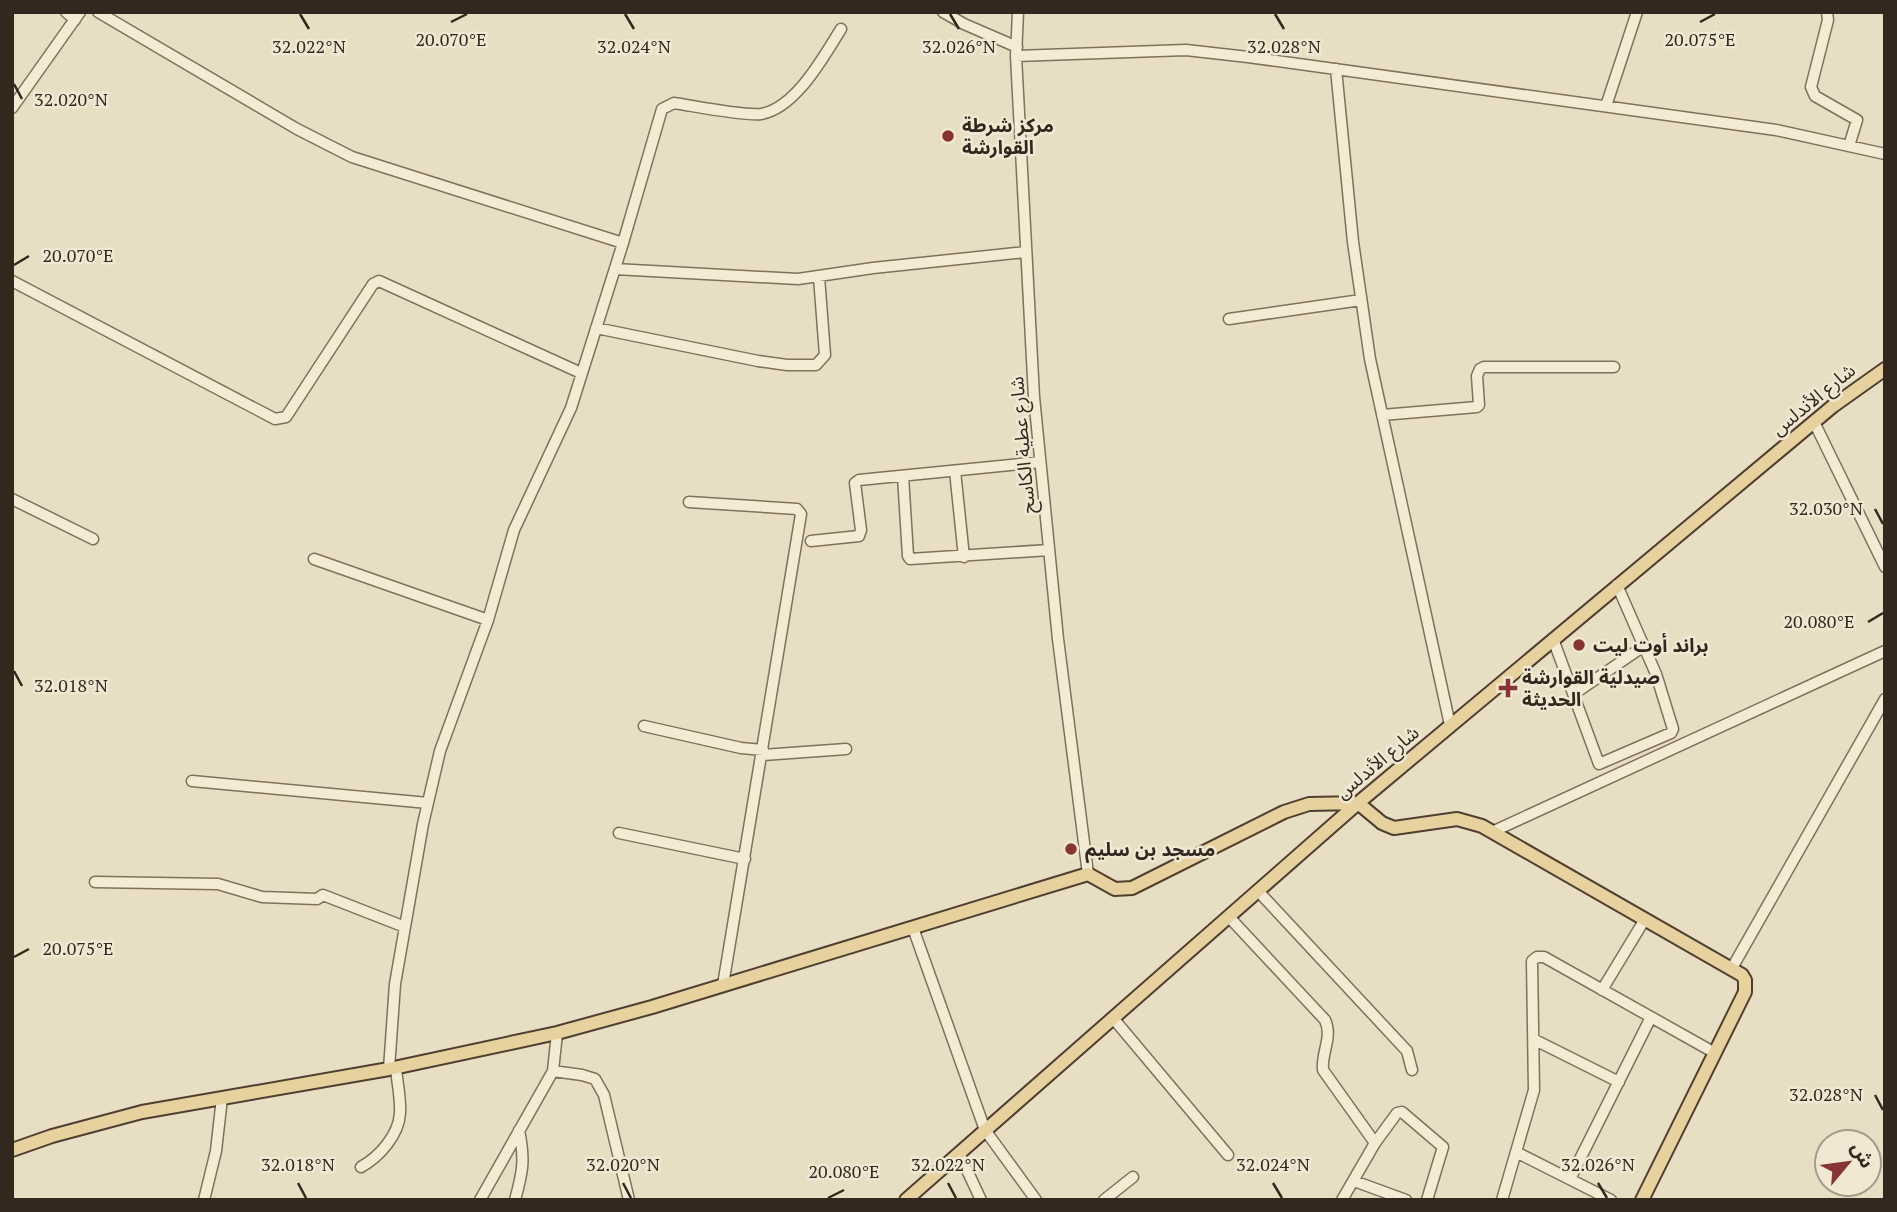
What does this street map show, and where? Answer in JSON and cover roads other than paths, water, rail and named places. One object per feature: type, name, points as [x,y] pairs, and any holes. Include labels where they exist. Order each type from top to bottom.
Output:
[{"type":"main road","name":"شارع الأندلس","points":[[906,1200],[1358,803],[1860,384],[1885,369]]},
{"type":"main road","points":[[12,1150],[103,1121],[142,1112],[392,1068],[557,1033],[1088,874],[1115,889],[1132,888],[1284,812],[1309,804],[1358,803],[1382,823],[1394,828],[1457,819],[1470,821],[1732,968],[1745,980],[1745,992],[1642,1200]]},
{"type":"street","points":[[12,108],[78,16],[66,12]]},
{"type":"street","points":[[98,12],[297,129],[352,157],[623,243]]},
{"type":"street","points":[[943,12],[1017,52],[1186,50],[1776,130],[1885,154]]},
{"type":"street","name":"شارع عطية الكاسح","points":[[1018,12],[1017,52],[1034,397],[1058,639],[1088,874]]},
{"type":"street","points":[[1606,106],[1637,12]]},
{"type":"street","points":[[1827,12],[1828,20],[1811,87],[1815,96],[1857,120],[1849,146]]},
{"type":"street","points":[[361,1167],[380,1154],[398,1124],[401,1112],[392,1068],[395,984],[440,751],[488,620],[514,530],[572,408],[662,109],[674,103],[759,114],[782,106],[816,67],[841,29]]},
{"type":"street","points":[[1336,69],[1370,359],[1450,725]]},
{"type":"street","points":[[615,269],[798,279],[873,268],[1026,252]]},
{"type":"street","points":[[596,328],[758,361],[816,365],[825,355],[819,277]]},
{"type":"street","points":[[12,281],[275,419],[286,416],[373,284],[379,281],[581,373]]},
{"type":"street","points":[[1229,319],[1361,300]]},
{"type":"street","points":[[1382,415],[1477,407],[1477,376],[1484,367],[1614,366]]},
{"type":"street","points":[[1814,422],[1885,566]]},
{"type":"street","points":[[811,541],[859,536],[861,530],[855,483],[859,480],[1040,461]]},
{"type":"street","points":[[955,471],[964,557]]},
{"type":"street","points":[[903,476],[910,559],[1049,550]]},
{"type":"street","points":[[12,499],[93,539]]},
{"type":"street","points":[[690,502],[797,509],[801,514],[723,985]]},
{"type":"street","points":[[314,559],[488,620]]},
{"type":"street","points":[[1553,639],[1601,765],[1671,733],[1673,729],[1657,674],[1617,585]]},
{"type":"street","points":[[1574,694],[1644,646]]},
{"type":"street","points":[[1492,832],[1885,651]]},
{"type":"street","points":[[1732,968],[1885,699]]},
{"type":"street","points":[[644,726],[763,752],[846,749]]},
{"type":"street","points":[[192,781],[428,803]]},
{"type":"street","points":[[619,833],[745,859]]},
{"type":"street","points":[[95,882],[218,884],[268,898],[317,899],[323,895],[405,927]]},
{"type":"street","points":[[1258,891],[1407,1051],[1412,1070]]},
{"type":"street","points":[[1229,917],[1325,1020],[1329,1028],[1322,1062],[1323,1070],[1375,1143]]},
{"type":"street","points":[[1602,990],[1645,919]]},
{"type":"street","points":[[913,928],[985,1130],[1036,1200]]},
{"type":"street","points":[[1502,1200],[1534,1090],[1532,961],[1537,957],[1544,957],[1715,1053]]},
{"type":"street","points":[[1570,1179],[1651,1017]]},
{"type":"street","points":[[1113,1018],[1227,1155]]},
{"type":"street","points":[[480,1200],[553,1071],[557,1033]]},
{"type":"street","points":[[1535,1040],[1619,1082]]},
{"type":"street","points":[[553,1071],[595,1079],[604,1095],[629,1200]]},
{"type":"street","points":[[204,1200],[216,1151],[222,1098]]},
{"type":"street","points":[[1342,1200],[1375,1143],[1397,1113],[1402,1112],[1442,1144],[1444,1151],[1427,1200]]},
{"type":"street","points":[[515,1200],[523,1171],[519,1130]]},
{"type":"street","points":[[1516,1152],[1611,1200]]},
{"type":"street","points":[[959,1153],[981,1200]]},
{"type":"street","points":[[1104,1200],[1133,1177]]},
{"type":"street","points":[[1354,1181],[1406,1200]]},
{"type":"place","name":"مركز شرطة القوارشة","points":[[948,136]]},
{"type":"place","name":"براند أوت ليت","points":[[1579,645]]},
{"type":"place","name":"صيدلية القوارشة الحديثة","points":[[1508,688]]},
{"type":"place","name":"مسجد بن سليم","points":[[1071,849]]}]
